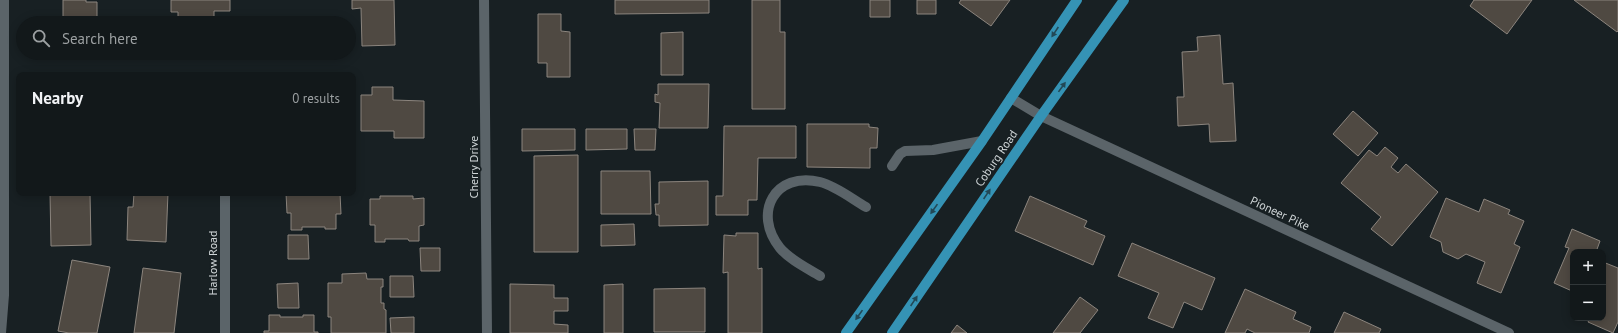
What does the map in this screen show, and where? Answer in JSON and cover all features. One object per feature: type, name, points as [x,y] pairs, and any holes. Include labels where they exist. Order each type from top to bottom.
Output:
[{"type":"main road","name":"Coburg Road","points":[[846,333],[982,141],[1077,0]]},
{"type":"main road","name":"Coburg Road","points":[[892,333],[1041,116],[1124,0]]},
{"type":"street","points":[[1,333],[3,324],[4,295],[2,67],[4,0]]},
{"type":"street","name":"Cherry Drive","points":[[484,0],[487,333]]},
{"type":"street","name":"Pioneer Pike","points":[[1011,98],[1041,116],[1509,333]]},
{"type":"street","points":[[892,166],[900,154],[905,151],[933,150],[982,141]]},
{"type":"street","points":[[820,276],[789,256],[775,241],[769,225],[768,216],[768,208],[774,194],[786,185],[813,181],[831,186],[866,207]]},
{"type":"street","name":"Harlow Road","points":[[224,333],[225,196]]},
{"type":"building","points":[[63,0],[86,0],[86,2],[97,2],[97,16],[63,16]]},
{"type":"building","points":[[171,0],[230,0],[230,11],[214,11],[214,16],[178,16],[178,12],[171,12]]},
{"type":"building","points":[[352,0],[394,0],[395,45],[362,46],[361,8],[352,9]]},
{"type":"building","points":[[615,0],[709,0],[709,13],[615,14]]},
{"type":"building","points":[[752,0],[780,0],[780,32],[785,32],[785,109],[752,109]]},
{"type":"building","points":[[870,0],[890,0],[890,17],[870,17]]},
{"type":"building","points":[[917,0],[936,0],[936,14],[917,14]]},
{"type":"building","points":[[961,0],[1010,0],[991,26],[959,3]]},
{"type":"building","points":[[1474,0],[1532,0],[1507,34],[1470,6]]},
{"type":"building","points":[[1574,0],[1618,0],[1618,31],[1617,32]]},
{"type":"building","points":[[538,14],[561,14],[561,31],[570,32],[570,77],[547,77],[547,63],[538,63]]},
{"type":"building","points":[[683,32],[683,75],[661,75],[661,33]]},
{"type":"building","points":[[1220,35],[1223,84],[1233,83],[1236,141],[1210,142],[1209,124],[1178,126],[1177,97],[1184,97],[1182,52],[1198,51],[1197,37]]},
{"type":"building","points":[[658,84],[709,84],[708,128],[659,128],[660,103],[655,102],[655,94],[658,95]]},
{"type":"building","points":[[372,87],[393,87],[393,100],[424,101],[424,138],[394,138],[394,131],[361,131],[361,95],[372,95]]},
{"type":"building","points":[[1353,111],[1378,133],[1358,156],[1333,134]]},
{"type":"building","points":[[807,124],[869,124],[869,127],[878,128],[877,148],[870,148],[870,168],[807,167]]},
{"type":"building","points":[[724,126],[796,126],[796,158],[758,158],[757,200],[748,200],[748,215],[716,215],[716,196],[723,196]]},
{"type":"building","points":[[522,129],[575,129],[575,150],[522,151]]},
{"type":"building","points":[[586,129],[627,129],[627,149],[586,150]]},
{"type":"building","points":[[634,129],[656,129],[655,150],[635,150]]},
{"type":"building","points":[[1385,147],[1398,158],[1391,167],[1398,173],[1406,164],[1438,192],[1392,246],[1371,229],[1381,217],[1341,183],[1369,150],[1377,156]]},
{"type":"building","points":[[578,155],[578,252],[534,252],[534,156]]},
{"type":"building","points":[[601,171],[650,171],[651,214],[601,214]]},
{"type":"building","points":[[708,181],[708,225],[659,226],[659,215],[656,215],[655,204],[659,204],[659,182]]},
{"type":"building","points":[[50,196],[90,196],[91,245],[51,246]]},
{"type":"building","points":[[134,196],[168,196],[166,242],[127,240],[128,207],[133,207]]},
{"type":"building","points":[[286,196],[340,196],[341,214],[336,214],[336,229],[325,229],[325,227],[302,227],[302,230],[291,230],[291,213],[287,213]]},
{"type":"building","points":[[380,196],[413,196],[413,199],[424,198],[424,225],[419,226],[419,241],[409,241],[408,239],[385,239],[385,242],[375,242],[375,225],[370,225],[370,199],[380,199]]},
{"type":"building","points":[[1030,196],[1087,221],[1084,227],[1105,236],[1093,265],[1015,231]]},
{"type":"building","points":[[1446,198],[1479,212],[1484,199],[1510,210],[1508,214],[1524,221],[1514,244],[1520,247],[1501,293],[1477,283],[1485,262],[1466,254],[1458,259],[1443,252],[1441,242],[1430,237]]},
{"type":"building","points":[[634,224],[635,245],[601,246],[601,225]]},
{"type":"building","points":[[1572,229],[1600,241],[1597,249],[1570,249],[1570,290],[1554,283],[1569,248],[1565,247]]},
{"type":"building","points":[[736,233],[758,233],[758,269],[762,268],[762,333],[728,333],[728,272],[723,273],[724,235],[736,236]]},
{"type":"building","points":[[288,235],[308,235],[309,259],[288,259]]},
{"type":"building","points":[[1132,243],[1215,278],[1202,310],[1184,302],[1173,328],[1148,318],[1159,293],[1118,276]]},
{"type":"building","points":[[420,248],[440,248],[440,271],[421,271]]},
{"type":"building","points":[[72,260],[110,267],[97,333],[69,333],[58,331]]},
{"type":"building","points":[[1606,263],[1618,268],[1618,322],[1613,333],[1588,322],[1606,321]]},
{"type":"building","points":[[143,268],[181,273],[174,333],[134,333]]},
{"type":"building","points":[[366,273],[367,279],[383,279],[383,287],[381,287],[381,303],[384,303],[384,309],[386,310],[386,333],[331,333],[331,317],[328,317],[328,283],[342,283],[342,274]]},
{"type":"building","points":[[390,276],[413,276],[414,297],[390,297]]},
{"type":"building","points":[[298,283],[299,308],[278,308],[277,284]]},
{"type":"building","points":[[510,284],[554,285],[554,298],[568,298],[568,311],[554,311],[554,324],[568,325],[568,333],[510,333]]},
{"type":"building","points":[[623,284],[623,333],[604,333],[604,285]]},
{"type":"building","points":[[705,288],[705,332],[654,332],[654,289]]},
{"type":"building","points":[[1245,289],[1296,312],[1293,319],[1311,327],[1309,333],[1255,333],[1247,329],[1245,333],[1225,333]]},
{"type":"building","points":[[1080,297],[1098,310],[1080,333],[1053,333]]},
{"type":"building","points":[[1344,312],[1381,329],[1379,333],[1334,333]]},
{"type":"building","points":[[269,315],[280,315],[280,317],[303,317],[303,315],[314,315],[314,332],[318,333],[264,333],[264,331],[269,331]]},
{"type":"building","points":[[414,317],[414,333],[391,333],[390,318]]},
{"type":"building","points":[[957,325],[967,333],[951,333]]}]
